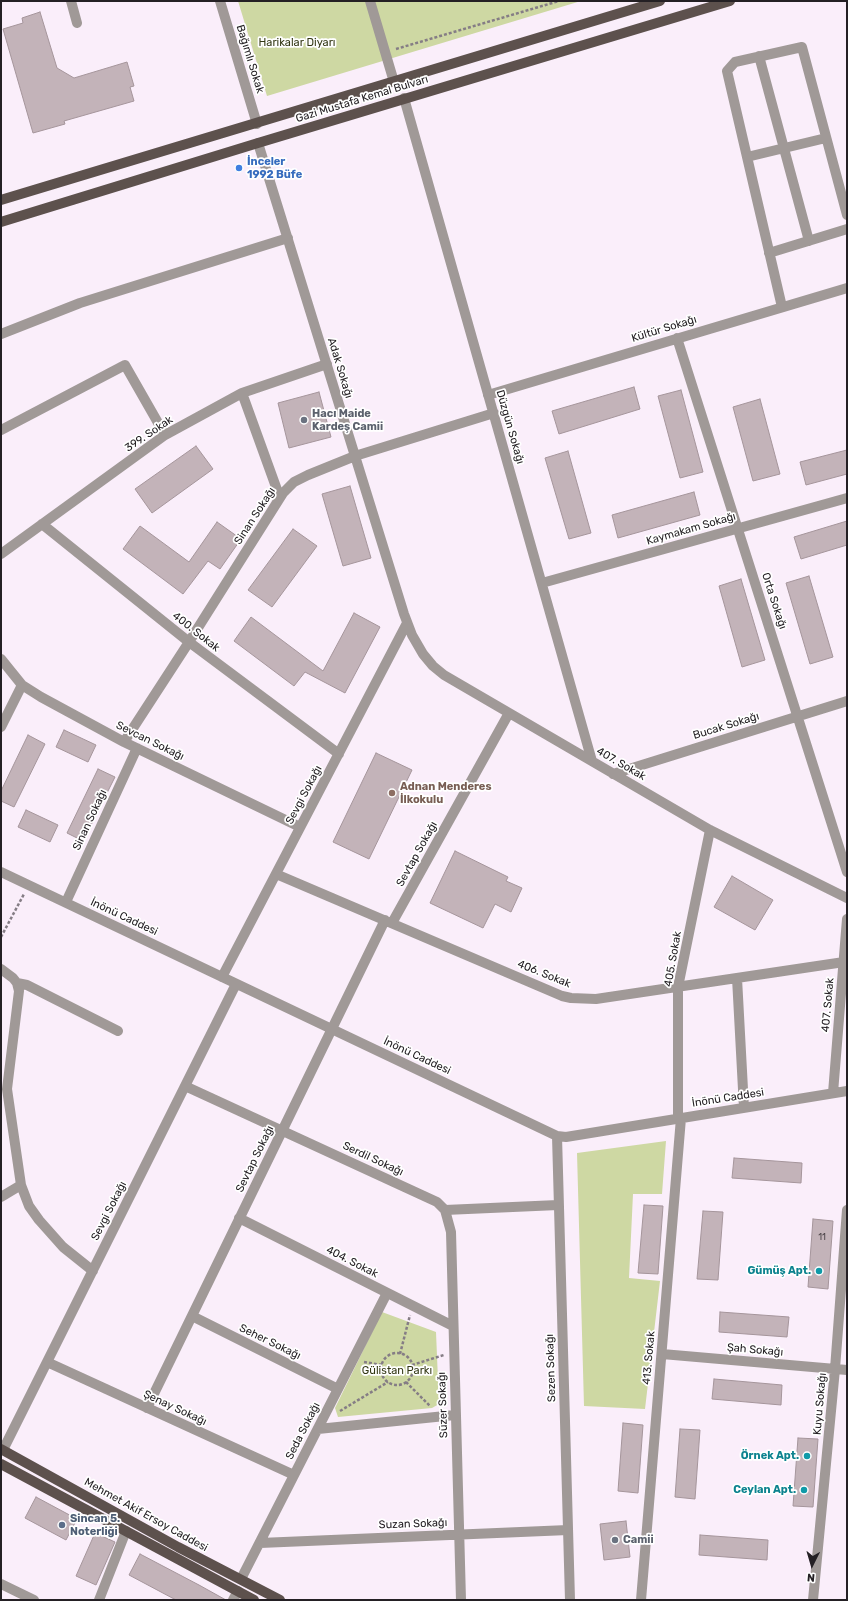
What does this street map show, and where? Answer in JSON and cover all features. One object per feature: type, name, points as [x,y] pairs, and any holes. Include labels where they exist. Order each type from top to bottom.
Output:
[{"type":"main road","name":"Gazi Mustafa Kemal Bulvarı","points":[[1,200],[257,124],[660,1]]},
{"type":"main road","name":"Gazi Mustafa Kemal Bulvarı","points":[[1,222],[404,98],[730,1]]},
{"type":"main road","name":"Mehmet Akif Ersoy Caddesi","points":[[2,1449],[178,1547],[280,1600]]},
{"type":"main road","name":"Mehmet Akif Ersoy Caddesi","points":[[1,1464],[126,1531],[236,1596],[254,1600]]},
{"type":"street","points":[[71,1],[77,22]]},
{"type":"street","name":"Bağımlı Sokak","points":[[220,1],[257,124]]},
{"type":"street","points":[[370,1],[394,82]]},
{"type":"street","points":[[782,307],[727,71],[735,62],[802,47],[847,215]]},
{"type":"street","points":[[759,56],[809,241]]},
{"type":"street","name":"Düzgün Sokağı","points":[[404,98],[592,761]]},
{"type":"street","points":[[747,157],[826,138]]},
{"type":"street","name":"Adak Sokağı","points":[[258,143],[407,623]]},
{"type":"street","points":[[769,253],[847,229]]},
{"type":"street","points":[[1,334],[80,303],[288,238]]},
{"type":"street","name":"Kültür Sokağı","points":[[488,395],[847,288]]},
{"type":"street","name":"Orta Sokağı","points":[[677,338],[847,872]]},
{"type":"street","name":"399. Sokak","points":[[1,554],[165,435],[242,393],[327,364]]},
{"type":"street","points":[[1,430],[125,365],[165,435]]},
{"type":"street","points":[[242,393],[280,498]]},
{"type":"street","name":"Sinan Sokağı","points":[[124,742],[280,498],[289,487],[300,478],[355,456],[494,413]]},
{"type":"street","name":"Kaymakam Sokağı","points":[[542,584],[847,498]]},
{"type":"street","name":"400. Sokak","points":[[42,524],[189,642],[339,754]]},
{"type":"street","name":"407. Sokak","points":[[407,623],[417,646],[433,666],[444,675],[710,830],[847,898]]},
{"type":"street","name":"Sevgi Sokağı","points":[[222,977],[407,623]]},
{"type":"street","name":"Sevcan Sokağı","points":[[1,659],[22,685],[41,697],[124,742],[300,828]]},
{"type":"street","points":[[1,727],[22,685]]},
{"type":"street","name":"Bucak Sokağı","points":[[613,774],[847,701]]},
{"type":"street","name":"Sevtap Sokağı","points":[[147,1408],[332,1029],[389,922],[509,713]]},
{"type":"street","name":"Sinan Sokağı","points":[[66,902],[137,748]]},
{"type":"street","name":"405. Sokak","points":[[679,1118],[678,987],[710,830]]},
{"type":"street","name":"İnönü Caddesi","points":[[1,872],[557,1136],[566,1137],[847,1091]]},
{"type":"street","name":"406. Sokak","points":[[276,874],[567,997],[596,999],[844,962]]},
{"type":"street","name":"407. Sokak","points":[[832,1093],[847,919]]},
{"type":"street","points":[[1,969],[17,983],[20,994],[4,1089],[21,1185],[29,1206],[40,1220],[63,1247],[93,1271]]},
{"type":"street","points":[[737,978],[744,1108]]},
{"type":"street","points":[[17,983],[27,985],[118,1031]]},
{"type":"street","name":"Sevgi Sokağı","points":[[2,1449],[93,1271],[236,984]]},
{"type":"street","name":"Serdil Sokağı","points":[[185,1086],[437,1202],[445,1210]]},
{"type":"street","name":"413. Sokak","points":[[641,1600],[662,1354],[679,1118]]},
{"type":"street","name":"Sezen Sokağı","points":[[557,1136],[570,1600]]},
{"type":"street","points":[[1,1197],[21,1185]]},
{"type":"street","points":[[445,1210],[558,1205]]},
{"type":"street","name":"Süzer Sokağı","points":[[445,1210],[450,1232],[460,1600]]},
{"type":"street","name":"Kuyu Sokağı","points":[[813,1600],[835,1369],[847,1210]]},
{"type":"street","name":"404. Sokak","points":[[240,1218],[453,1326]]},
{"type":"street","name":"Seda Sokağı","points":[[241,1579],[387,1293]]},
{"type":"street","name":"Seher Sokağı","points":[[192,1316],[338,1389]]},
{"type":"street","name":"Şah Sokağı","points":[[662,1354],[847,1370]]},
{"type":"street","name":"Şenay Sokağı","points":[[47,1362],[294,1475]]},
{"type":"street","points":[[319,1425],[456,1415]]},
{"type":"street","name":"Suzan Sokağı","points":[[260,1543],[568,1530]]},
{"type":"street","points":[[99,1600],[126,1531]]},
{"type":"street","points":[[1,1584],[34,1600]]},
{"type":"path","points":[[386,52],[558,1]]},
{"type":"path","points":[[1,938],[29,885]]},
{"type":"path","points":[[400,1354],[412,1306]]},
{"type":"path","points":[[412,1365],[454,1352]]},
{"type":"path","points":[[400,1354],[409,1359],[412,1365],[412,1374],[406,1382],[400,1385],[395,1385],[388,1382],[383,1377],[381,1372],[385,1358],[389,1355],[400,1354]]},
{"type":"path","points":[[353,1360],[382,1365]]},
{"type":"path","points":[[319,1425],[388,1382]]},
{"type":"path","points":[[406,1382],[440,1417]]},
{"type":"green space","name":"Harikalar Diyarı","points":[[238,1],[581,1],[267,96]]},
{"type":"green space","points":[[666,1141],[662,1194],[633,1194],[629,1278],[660,1281],[645,1409],[584,1406],[577,1153]]},
{"type":"green space","name":"Gülistan Parkı","points":[[382,1312],[436,1332],[439,1404],[432,1408],[338,1417],[335,1408]]},
{"type":"building","points":[[40,12],[57,68],[74,78],[127,62],[134,86],[130,87],[134,101],[64,121],[65,124],[33,133],[3,29],[23,23],[22,18]]},
{"type":"building","points":[[634,387],[640,409],[559,434],[552,411]]},
{"type":"building","points":[[681,390],[703,472],[680,478],[658,396]]},
{"type":"building","name":"Hacı Maide Kardeş Camii","points":[[319,392],[331,437],[289,448],[278,403]]},
{"type":"building","points":[[760,399],[780,474],[753,481],[733,407]]},
{"type":"building","points":[[196,446],[213,469],[152,513],[135,489]]},
{"type":"building","points":[[847,450],[847,474],[806,485],[800,462]]},
{"type":"building","points":[[568,451],[591,533],[569,539],[545,458]]},
{"type":"building","points":[[350,486],[371,558],[343,566],[322,494]]},
{"type":"building","points":[[694,492],[700,515],[618,538],[612,515]]},
{"type":"building","points":[[847,521],[847,545],[801,559],[794,537]]},
{"type":"building","points":[[217,522],[241,539],[220,569],[208,561],[183,594],[123,549],[140,526],[189,562]]},
{"type":"building","points":[[293,529],[317,546],[272,607],[248,590]]},
{"type":"building","points":[[809,576],[833,657],[810,664],[786,583]]},
{"type":"building","points":[[741,579],[765,660],[742,667],[719,586]]},
{"type":"building","points":[[354,613],[380,627],[345,693],[305,672],[294,686],[234,641],[251,617],[323,671]]},
{"type":"building","points":[[64,730],[96,745],[88,762],[56,747]]},
{"type":"building","points":[[28,735],[45,744],[14,807],[1,801],[1,791]]},
{"type":"building","points":[[376,753],[412,770],[369,859],[333,842]]},
{"type":"building","points":[[98,769],[115,777],[83,841],[67,833]]},
{"type":"building","points":[[26,810],[58,825],[50,842],[18,827]]},
{"type":"building","points":[[455,851],[508,877],[506,881],[522,888],[511,912],[495,904],[483,928],[430,903]]},
{"type":"building","points":[[732,876],[773,900],[755,930],[714,907]]},
{"type":"building","points":[[734,1158],[802,1163],[801,1183],[732,1178]]},
{"type":"building","points":[[644,1205],[663,1206],[658,1274],[638,1273]]},
{"type":"building","points":[[703,1211],[723,1212],[718,1280],[697,1279]]},
{"type":"building","points":[[813,1219],[833,1221],[828,1289],[808,1287]]},
{"type":"building","points":[[720,1312],[789,1317],[787,1337],[719,1332]]},
{"type":"building","points":[[714,1379],[782,1385],[781,1405],[712,1399]]},
{"type":"building","points":[[623,1423],[643,1425],[638,1493],[618,1491]]},
{"type":"building","points":[[680,1429],[700,1430],[695,1499],[675,1497]]},
{"type":"building","points":[[798,1438],[818,1439],[813,1507],[793,1506]]},
{"type":"building","points":[[36,1497],[77,1519],[66,1540],[25,1518]]},
{"type":"building","name":"Camii","points":[[626,1521],[630,1557],[604,1560],[600,1524]]},
{"type":"building","points":[[95,1533],[115,1542],[96,1585],[76,1576]]},
{"type":"building","points":[[700,1535],[768,1540],[767,1560],[699,1555]]},
{"type":"building","points":[[140,1554],[226,1600],[176,1600],[129,1575]]},
{"type":"place","name":"İnceler 1992 Büfe","points":[[239,168]]},
{"type":"place","name":"Hacı Maide Kardeş Camii","points":[[304,420]]},
{"type":"place","name":"Adnan Menderes İlkokulu","points":[[392,793]]},
{"type":"place","name":"Gümüş Apt.","points":[[819,1271]]},
{"type":"place","name":"Örnek Apt.","points":[[807,1456]]},
{"type":"place","name":"Ceylan Apt.","points":[[804,1490]]},
{"type":"place","name":"Sincan 5. Noterliği","points":[[62,1525]]},
{"type":"place","name":"Camii","points":[[615,1540]]}]
